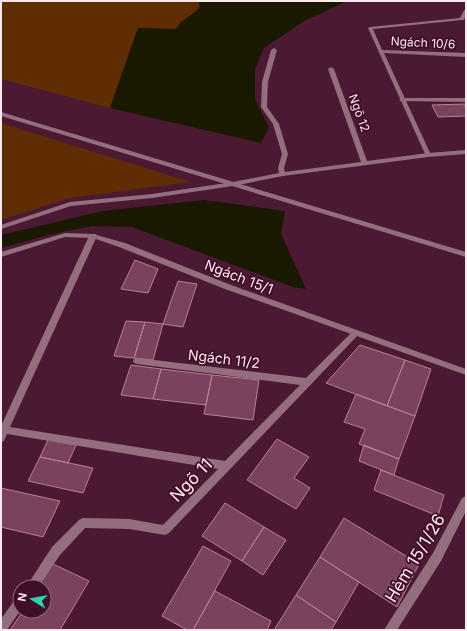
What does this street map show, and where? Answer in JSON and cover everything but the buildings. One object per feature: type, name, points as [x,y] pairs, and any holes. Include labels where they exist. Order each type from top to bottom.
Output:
[{"type":"street","points":[[428,155],[370,28],[464,19],[466,11]]},
{"type":"street","points":[[274,50],[265,82],[264,107],[276,124],[285,154],[281,168],[283,174]]},
{"type":"street","name":"Ngách 10/6","points":[[380,51],[466,55]]},
{"type":"street","name":"Ngõ 12","points":[[331,69],[365,164]]},
{"type":"street","points":[[402,100],[466,100]]},
{"type":"street","points":[[1,114],[466,255]]},
{"type":"street","points":[[1,227],[70,204],[152,196],[233,184],[283,174],[428,155],[466,152]]},
{"type":"street","name":"Ngách 15/1","points":[[1,255],[65,236],[93,236],[122,245],[228,287],[466,372]]},
{"type":"street","points":[[93,236],[3,434],[228,466]]},
{"type":"street","name":"Ngõ 11","points":[[37,579],[56,551],[82,523],[129,524],[165,530],[356,333]]},
{"type":"street","name":"Ngách 11/2","points":[[137,361],[307,382]]},
{"type":"street","name":"Hẻm 15/1/26","points":[[390,630],[437,557],[466,501]]},
{"type":"street","points":[[1,629],[12,613]]},
{"type":"shaded area","points":[[1,1],[202,1],[194,13],[176,30],[138,28],[110,108],[1,79]]},
{"type":"shaded area","points":[[199,1],[348,1],[306,20],[264,48],[255,69],[255,99],[269,127],[261,143],[110,108],[138,28],[176,29],[180,23],[200,8]]},
{"type":"shaded area","points":[[1,123],[191,182],[69,198],[1,220]]},
{"type":"shaded area","points":[[204,200],[285,211],[281,234],[306,289],[293,287],[132,227],[92,226],[48,235],[1,248],[1,235],[103,211]]}]
